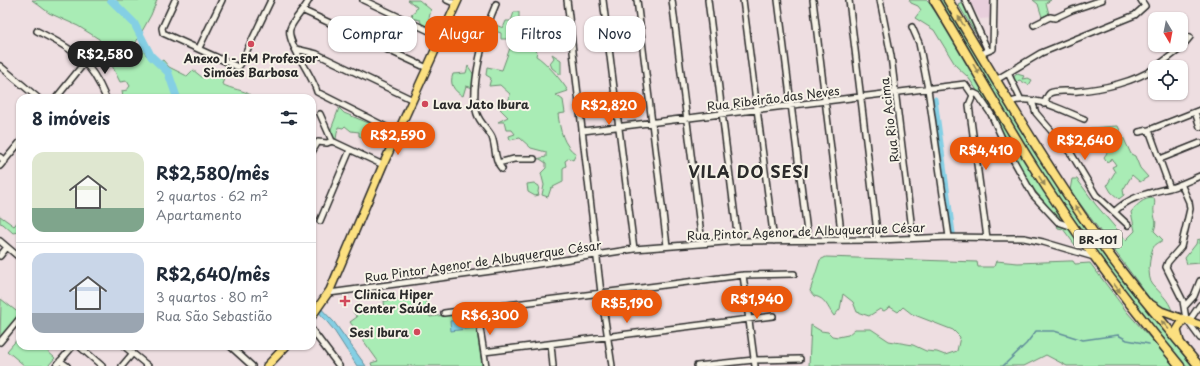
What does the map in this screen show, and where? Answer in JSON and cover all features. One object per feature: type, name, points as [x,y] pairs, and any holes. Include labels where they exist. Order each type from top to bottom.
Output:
[{"type":"highway","name":"BR-101","points":[[934,0],[1033,166],[1073,227],[1126,301],[1180,366]]},
{"type":"highway","name":"BR-101","points":[[948,0],[984,53],[996,80],[1075,205],[1140,297],[1199,366]]},
{"type":"main road","points":[[451,16],[457,2]]},
{"type":"main road","points":[[316,311],[329,293],[383,165],[435,52]]},
{"type":"main road","points":[[1140,297],[1161,311],[1200,325]]},
{"type":"main road","points":[[1182,345],[1177,330],[1186,320]]},
{"type":"main road","points":[[267,366],[282,350]]},
{"type":"street","points":[[175,0],[163,26],[163,32],[238,67],[271,0]]},
{"type":"street","points":[[199,48],[222,0]]},
{"type":"street","points":[[309,0],[304,10],[292,26],[290,32],[291,43],[296,48],[314,82],[317,92],[398,133]]},
{"type":"street","points":[[363,0],[425,29]]},
{"type":"street","points":[[447,0],[457,2]]},
{"type":"street","points":[[567,0],[601,293],[612,366]]},
{"type":"street","points":[[603,0],[617,128],[634,249]]},
{"type":"street","points":[[637,0],[667,246]]},
{"type":"street","points":[[672,0],[702,243]]},
{"type":"street","points":[[708,0],[738,241]]},
{"type":"street","points":[[743,0],[774,240]]},
{"type":"street","points":[[778,0],[808,240]]},
{"type":"street","points":[[813,0],[842,240]]},
{"type":"street","points":[[849,0],[878,240]]},
{"type":"street","name":"Rua Rio Acima","points":[[880,0],[888,33],[913,238]]},
{"type":"street","points":[[965,0],[984,53],[993,49],[994,0]]},
{"type":"street","points":[[1034,25],[1050,17],[1055,18],[1072,10],[1102,0]]},
{"type":"street","points":[[1142,0],[1145,6]]},
{"type":"street","points":[[996,80],[1041,53],[1135,15],[1145,6],[1147,0]]},
{"type":"street","points":[[496,4],[484,35],[475,104],[478,118],[491,136],[498,163],[502,169]]},
{"type":"street","points":[[304,10],[428,68]]},
{"type":"street","points":[[912,27],[919,44],[928,89],[949,237]]},
{"type":"street","points":[[36,31],[65,45],[86,61],[96,75],[104,94]]},
{"type":"street","points":[[1165,60],[1180,49],[1190,37]]},
{"type":"street","points":[[296,48],[316,54],[413,100]]},
{"type":"street","points":[[59,94],[86,61]]},
{"type":"street","points":[[0,66],[33,94]]},
{"type":"street","points":[[1044,104],[1052,92],[1078,91],[1103,87],[1134,78],[1148,71]]},
{"type":"street","points":[[1008,73],[1020,98]]},
{"type":"street","name":"Rua Ribeirão das Neves","points":[[583,131],[965,84],[972,94]]},
{"type":"street","points":[[987,238],[969,105],[972,94],[978,95],[991,114],[1006,147],[1033,196],[1058,222],[1073,227]]},
{"type":"street","points":[[1010,102],[1020,98],[1032,100],[1084,119]]},
{"type":"street","points":[[1032,100],[1036,113],[1069,150],[1092,189],[1128,225]]},
{"type":"street","points":[[1139,132],[1149,130],[1197,111],[1200,126]]},
{"type":"street","points":[[320,114],[332,141],[383,165]]},
{"type":"street","points":[[1149,130],[1170,188]]},
{"type":"street","points":[[316,145],[318,142],[328,143],[332,141]]},
{"type":"street","points":[[1160,159],[1200,144]]},
{"type":"street","points":[[0,166],[16,147]]},
{"type":"street","points":[[320,221],[350,150]]},
{"type":"street","points":[[0,157],[5,161]]},
{"type":"street","points":[[498,163],[514,159],[534,159]]},
{"type":"street","points":[[1114,212],[1125,202],[1150,191],[1170,188],[1200,176]]},
{"type":"street","points":[[1181,184],[1188,198],[1190,210],[1181,247],[1166,265],[1185,306],[1186,320],[1200,338]]},
{"type":"street","name":"Rua Pintor Agenor de Albuquerque César","points":[[329,293],[499,270],[634,249],[738,241],[878,240],[949,237],[1029,239],[1094,257]]},
{"type":"street","points":[[0,241],[16,255]]},
{"type":"street","points":[[0,256],[7,247]]},
{"type":"street","points":[[444,313],[743,275],[794,274]]},
{"type":"street","points":[[743,275],[755,363]]},
{"type":"street","points":[[1185,306],[1194,296],[1200,281]]},
{"type":"street","points":[[1186,320],[1200,305]]},
{"type":"street","points":[[477,309],[486,366]]},
{"type":"street","points":[[484,352],[773,316]]},
{"type":"street","points":[[0,342],[16,323]]},
{"type":"street","points":[[316,336],[338,366]]},
{"type":"street","points":[[551,344],[553,366]]},
{"type":"street","points":[[56,366],[70,350]]},
{"type":"street","points":[[84,350],[102,366]]},
{"type":"street","points":[[130,350],[148,366]]},
{"type":"street","points":[[234,350],[252,366]]},
{"type":"street","points":[[122,366],[132,353]]},
{"type":"street","points":[[697,366],[800,359]]},
{"type":"street","points":[[60,361],[67,366]]},
{"type":"shaded area","points":[[969,0],[993,0],[994,18],[980,19]]},
{"type":"green space","points":[[32,0],[157,0],[151,15],[135,44],[143,47],[146,55],[156,64],[163,60],[169,67],[187,76],[193,70],[203,78],[209,73],[224,79],[222,84],[248,94],[122,94],[122,91],[127,90],[130,86],[127,81],[120,82],[99,39],[78,26],[49,13]]},
{"type":"green space","points":[[408,0],[419,0],[431,10],[430,16],[425,16],[425,26],[422,25],[420,20],[417,19],[417,16],[413,16],[411,14],[414,13],[417,7]]},
{"type":"green space","points":[[909,0],[927,0],[954,38],[1083,248],[1075,245],[1063,229],[1058,228],[1052,213],[1023,177],[990,110],[968,77],[956,66],[934,30],[915,18],[921,10]]},
{"type":"green space","points":[[937,0],[943,0],[1009,111],[1092,240],[1192,366],[1183,366],[1093,256],[1063,210]]},
{"type":"green space","points":[[1033,0],[1051,0],[1046,3],[1049,14],[1042,17],[1038,4]]},
{"type":"green space","points":[[962,2],[969,17],[974,18],[972,21],[980,41],[958,4]]},
{"type":"green space","points":[[514,12],[519,12],[519,16],[513,16]]},
{"type":"green space","points":[[506,21],[506,39],[501,39],[501,33],[498,32],[498,26],[503,28]]},
{"type":"green space","points":[[509,52],[537,52],[536,56],[554,72],[568,91],[556,95],[563,100],[565,113],[558,114],[565,142],[576,154],[573,160],[569,158],[565,161],[566,166],[563,168],[563,182],[551,188],[548,197],[542,195],[544,185],[541,173],[546,168],[546,163],[540,159],[536,159],[546,157],[546,152],[531,148],[520,138],[510,140],[509,136],[515,134],[512,130],[506,130],[504,122],[498,122],[508,117],[500,109],[508,105],[510,94],[500,85],[489,86],[491,78],[486,75],[487,67],[502,70]]},
{"type":"green space","points":[[552,54],[561,60],[561,75],[552,68],[550,63],[554,58]]},
{"type":"green space","points":[[468,66],[474,75],[474,88],[466,86],[463,96],[453,87],[452,78],[453,74],[466,73]]},
{"type":"green space","points":[[1017,74],[1024,76],[1022,79],[1028,78],[1032,80],[1029,85],[1019,80],[1015,84],[1012,78]]},
{"type":"green space","points":[[339,108],[344,113],[371,124],[374,133],[369,140],[359,136],[359,132],[351,131],[345,126],[343,128],[338,127],[336,139],[332,138],[330,132]]},
{"type":"green space","points":[[1118,126],[1131,154],[1135,156],[1140,168],[1148,177],[1140,182],[1132,175],[1123,190],[1124,195],[1119,199],[1111,192],[1107,185],[1115,172],[1112,167],[1116,165],[1112,159],[1107,162],[1104,157],[1107,153],[1104,141],[1099,141],[1090,128]]},
{"type":"green space","points":[[1072,179],[1077,179],[1096,205],[1126,240],[1135,231],[1131,212],[1144,200],[1154,198],[1154,215],[1156,222],[1154,231],[1163,240],[1153,248],[1149,272],[1153,285],[1167,300],[1172,311],[1157,306],[1150,299],[1070,190]]},
{"type":"green space","points":[[534,183],[539,186],[539,195],[535,196],[528,192],[527,184]]},
{"type":"green space","points":[[0,216],[14,226],[16,224],[16,233],[13,233],[0,223]]},
{"type":"green space","points":[[1200,239],[1200,263],[1187,264],[1185,258],[1196,244],[1197,240]]},
{"type":"green space","points":[[826,257],[977,262],[978,267],[994,267],[996,261],[1018,263],[1073,261],[1075,264],[1090,263],[1127,312],[1175,366],[1067,366],[1046,355],[1024,366],[809,366],[811,325],[821,331],[828,332],[832,336],[838,337],[848,335],[855,329],[871,329],[889,341],[913,345],[926,351],[937,352],[945,355],[957,351],[960,337],[953,330],[912,314],[903,307],[898,312],[890,307],[884,311],[880,309],[869,316],[857,312],[853,302],[843,294],[840,309],[834,316],[826,303],[814,296],[810,291],[820,260]]},
{"type":"green space","name":"Sesi Ibura","points":[[425,297],[430,317],[474,311],[482,366],[372,366],[371,363],[378,361],[350,322],[357,317],[353,312],[355,308],[361,307],[363,314],[385,310],[384,301]]},
{"type":"green space","points":[[1,299],[16,311],[16,322],[0,341]]},
{"type":"green space","points":[[16,341],[16,350],[46,350],[55,358],[48,366],[25,366],[7,351]]},
{"type":"water","points":[[316,303],[334,322],[366,366],[357,366],[333,329],[316,309]]},
{"type":"water","points":[[472,319],[474,328],[451,331],[450,321]]},
{"type":"waterway","points":[[111,0],[134,23],[151,56],[168,72],[176,94]]},
{"type":"waterway","points":[[935,99],[953,233]]},
{"type":"waterway","points":[[1003,366],[1026,344],[1036,331],[1054,331],[1083,340],[1118,335],[1127,340],[1149,344]]},
{"type":"place","name":"Anexo I - EM Professor Simões Barbosa","points":[[251,44]]},
{"type":"place","name":"Lava Jato Ibura","points":[[425,104]]},
{"type":"place","name":"Clinica Hiper Center Saúde","points":[[345,301]]},
{"type":"place","name":"Sesi Ibura","points":[[417,332]]},
{"type":"district","name":"VILA DO SESI","points":[[749,171]]}]
